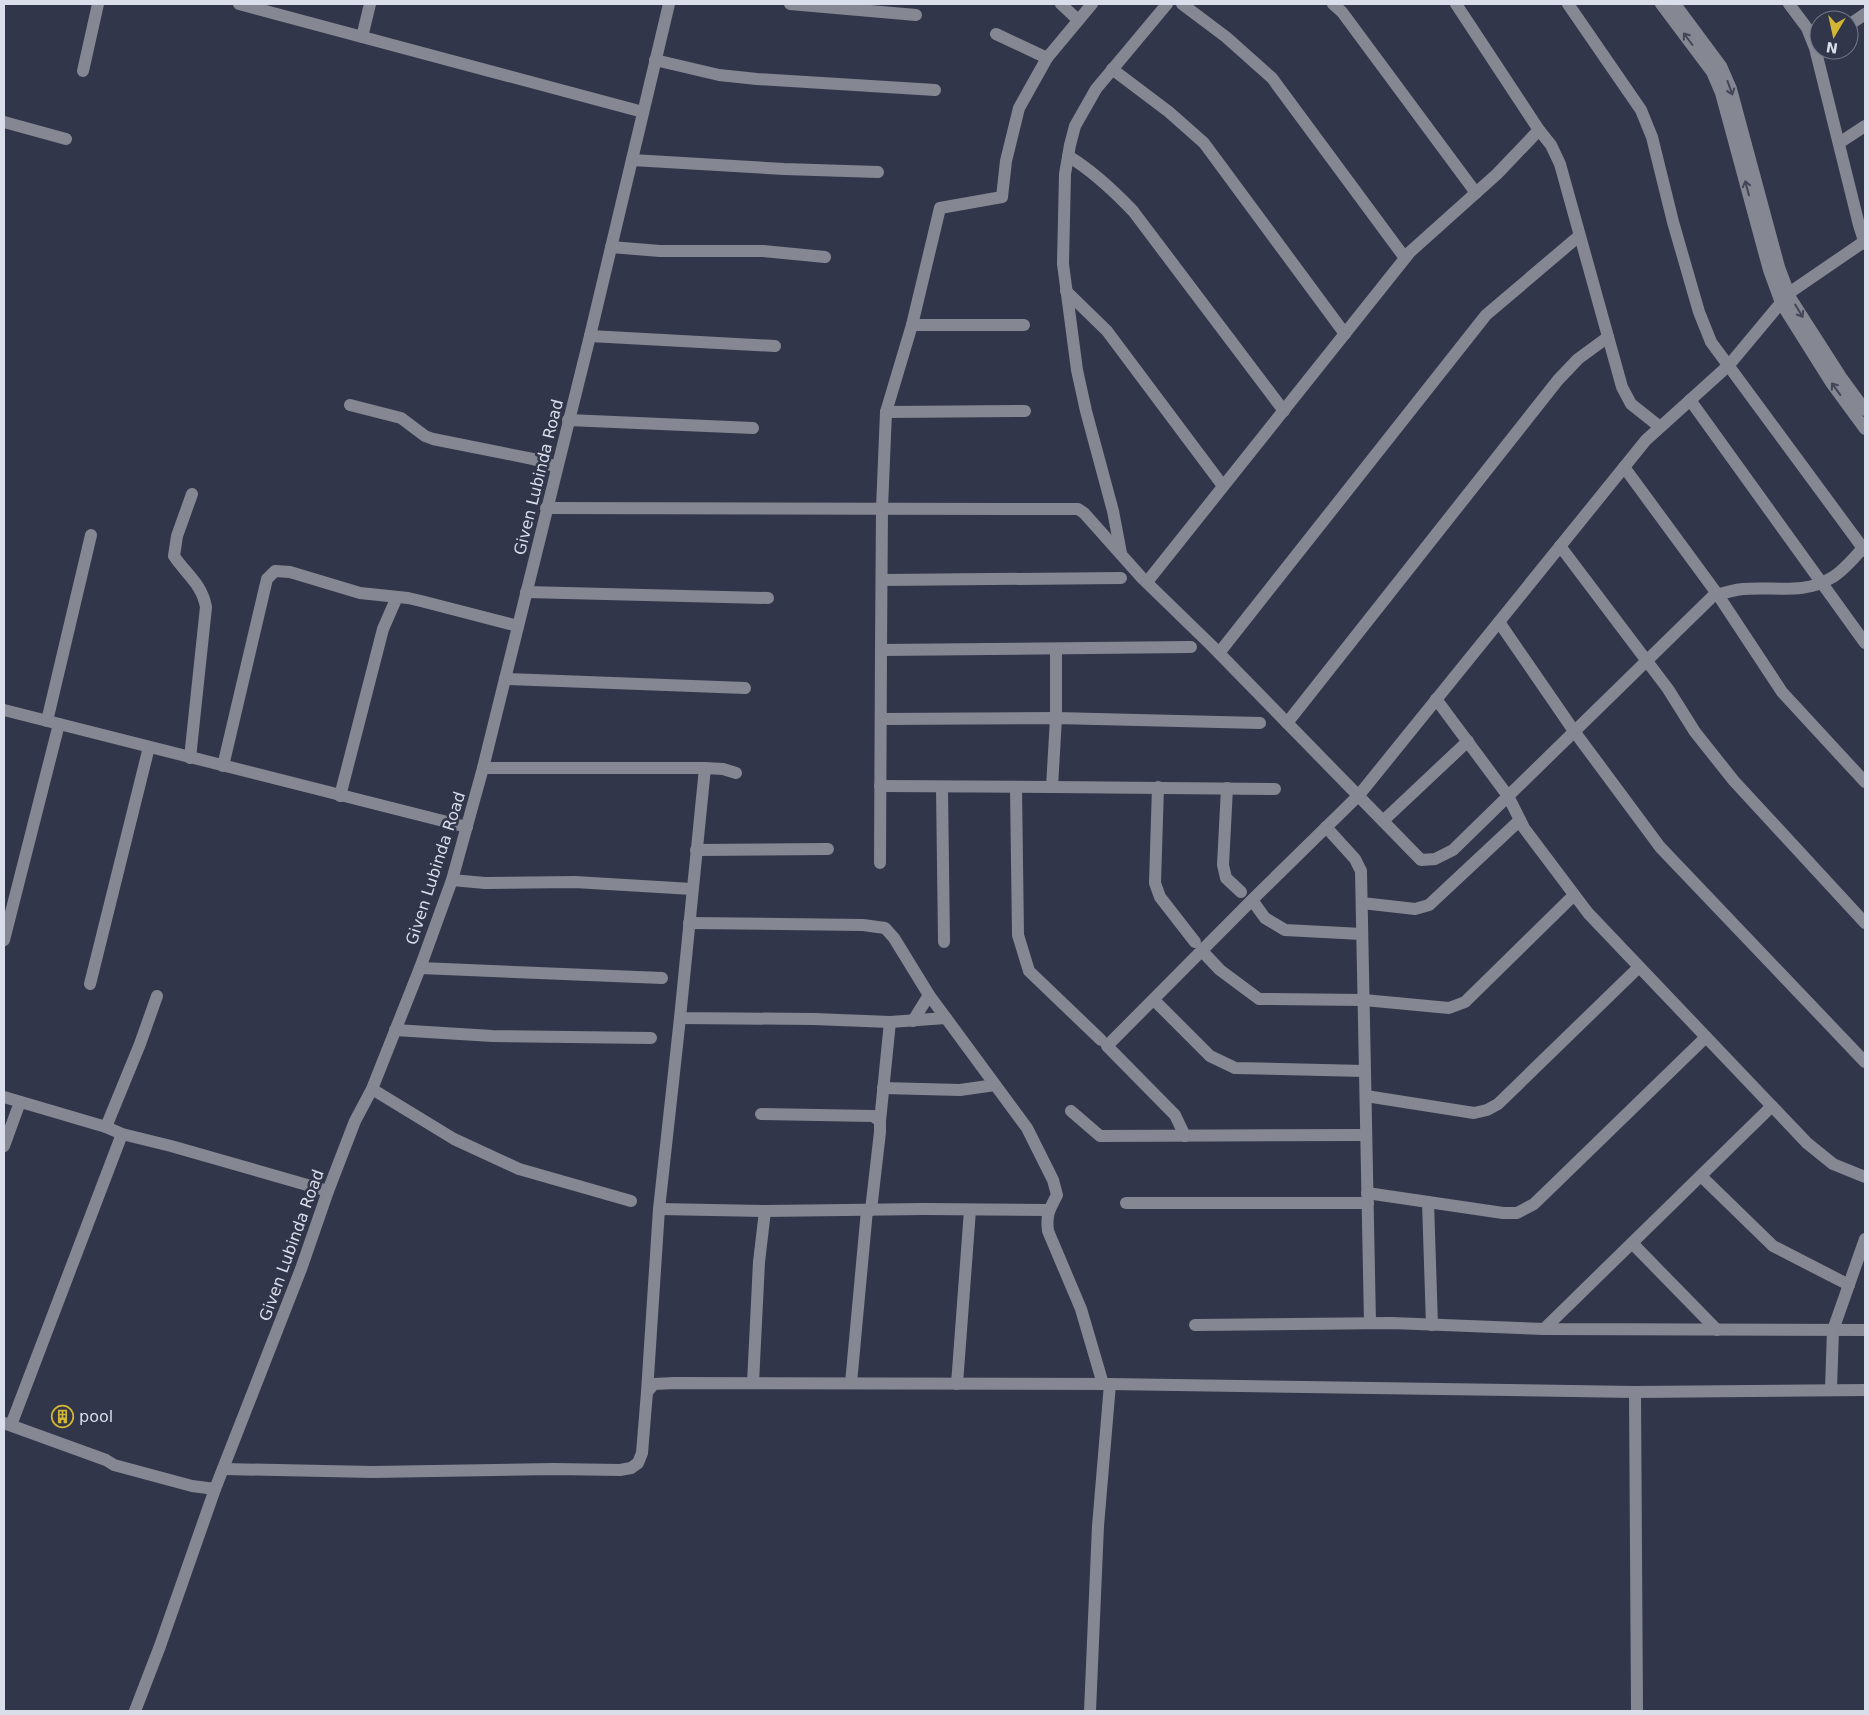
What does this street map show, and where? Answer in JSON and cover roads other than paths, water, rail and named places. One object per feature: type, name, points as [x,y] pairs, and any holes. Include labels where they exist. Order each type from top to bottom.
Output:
[{"type":"street","points":[[83,71],[98,4]]},
{"type":"street","points":[[239,4],[643,112]]},
{"type":"street","points":[[362,37],[370,4]]},
{"type":"street","name":"Given Lubinda Road","points":[[135,1711],[215,1489],[302,1269],[328,1191],[355,1121],[372,1089],[420,968],[452,880],[483,768],[590,336],[669,4]]},
{"type":"street","points":[[790,4],[916,15]]},
{"type":"street","points":[[1061,4],[1078,20]]},
{"type":"street","points":[[880,863],[880,650],[882,508],[886,412],[912,325],[940,208],[1002,197],[1006,161],[1019,108],[1048,58],[1092,4]]},
{"type":"street","points":[[1122,555],[1077,370],[1063,264],[1065,174],[1075,126],[1096,89],[1167,4]]},
{"type":"street","points":[[1182,4],[1226,37],[1272,78],[1405,258]]},
{"type":"street","points":[[1333,4],[1342,12],[1476,193]]},
{"type":"street","points":[[1456,4],[1539,130],[1551,145],[1560,164],[1622,387],[1631,404],[1660,427]]},
{"type":"street","points":[[546,508],[1078,509],[1084,513],[1147,582],[1421,860],[1435,858],[1453,850],[1713,596],[1745,589],[1804,588],[1821,583],[1832,578],[1865,548],[1711,342],[1699,312],[1673,222],[1652,137],[1641,110],[1568,4]]},
{"type":"street","points":[[1661,4],[1712,72],[1722,93],[1768,270],[1832,384],[1865,429]]},
{"type":"street","points":[[1675,4],[1721,66],[1731,90],[1779,267],[1785,298],[1865,410]]},
{"type":"street","points":[[1789,4],[1809,32]]},
{"type":"street","points":[[996,34],[1048,58]]},
{"type":"street","points":[[655,60],[720,75],[757,80],[935,90]]},
{"type":"street","points":[[1185,1136],[1175,1115],[1107,1046],[1154,1000],[1199,946],[1246,896],[1326,827],[1358,796],[1646,440],[1729,365],[1785,298],[1865,242],[1820,60]]},
{"type":"street","points":[[1112,70],[1169,112],[1204,143],[1345,334]]},
{"type":"street","points":[[4,122],[66,139]]},
{"type":"street","points":[[1839,143],[1865,126]]},
{"type":"street","points":[[1147,582],[1405,258],[1476,193],[1539,130]]},
{"type":"street","points":[[1068,156],[1112,188],[1133,211],[1284,411]]},
{"type":"street","points":[[632,160],[784,169],[878,172]]},
{"type":"street","points":[[1219,653],[1486,315],[1579,236]]},
{"type":"street","points":[[611,247],[660,251],[763,251],[825,257]]},
{"type":"street","points":[[1066,291],[1107,331],[1223,486]]},
{"type":"street","points":[[912,325],[1024,325]]},
{"type":"street","points":[[590,336],[775,346]]},
{"type":"street","points":[[1288,723],[1558,380],[1578,359],[1608,337]]},
{"type":"street","points":[[1690,400],[1865,643]]},
{"type":"street","points":[[350,405],[401,418],[433,440],[532,459],[557,467]]},
{"type":"street","points":[[886,412],[1025,411]]},
{"type":"street","points":[[568,420],[753,428]]},
{"type":"street","points":[[1624,468],[1718,595],[1791,703],[1865,782]]},
{"type":"street","points":[[190,758],[206,607],[204,595],[198,585],[174,556],[174,547],[192,494]]},
{"type":"street","points":[[4,940],[53,723],[91,535]]},
{"type":"street","points":[[1560,546],[1668,689],[1695,732],[1734,781],[1865,923]]},
{"type":"street","points":[[223,766],[261,601],[267,579],[275,571],[281,571],[360,593],[422,601],[518,626]]},
{"type":"street","points":[[882,580],[1121,578]]},
{"type":"street","points":[[526,592],[768,598]]},
{"type":"street","points":[[340,796],[383,629],[397,597]]},
{"type":"street","points":[[1499,622],[1574,731],[1660,847],[1865,1062]]},
{"type":"street","points":[[880,650],[1191,647]]},
{"type":"street","points":[[1052,787],[1056,718],[1056,649]]},
{"type":"street","points":[[505,679],[745,688]]},
{"type":"street","points":[[1436,699],[1508,796],[1524,828],[1588,913],[1807,1143],[1833,1164],[1865,1177]]},
{"type":"street","points":[[4,710],[467,827]]},
{"type":"street","points":[[881,720],[1056,718],[1260,723]]},
{"type":"street","points":[[1383,821],[1468,741]]},
{"type":"street","points":[[90,984],[149,748]]},
{"type":"street","points":[[483,768],[705,768],[723,769],[736,773]]},
{"type":"street","points":[[224,1469],[409,1472],[544,1469],[620,1470],[631,1468],[638,1463],[642,1453],[650,1384],[660,1209],[705,768]]},
{"type":"street","points":[[880,786],[942,788],[1158,787],[1275,789]]},
{"type":"street","points":[[1158,787],[1155,883],[1160,897],[1220,970],[1259,999],[1364,1000],[1435,1008],[1456,1006],[1465,1002],[1574,895]]},
{"type":"street","points":[[942,788],[944,942]]},
{"type":"street","points":[[1016,788],[1018,935],[1021,950],[1029,971],[1101,1040]]},
{"type":"street","points":[[1227,788],[1223,865],[1226,878],[1246,896],[1265,918],[1285,930],[1362,934]]},
{"type":"street","points":[[1362,902],[1415,909],[1429,905],[1520,820]]},
{"type":"street","points":[[1326,827],[1356,859],[1361,871],[1370,1323]]},
{"type":"street","points":[[696,850],[828,849]]},
{"type":"street","points":[[452,880],[485,883],[575,882],[692,889]]},
{"type":"street","points":[[689,923],[863,925],[884,928],[894,938],[929,996],[1027,1128],[1053,1180],[1057,1195],[1044,1213],[1048,1232],[1081,1309],[1106,1384],[1090,1711]]},
{"type":"street","points":[[1366,1096],[1467,1112],[1487,1110],[1498,1104],[1639,967]]},
{"type":"street","points":[[420,968],[662,978]]},
{"type":"street","points":[[106,1127],[140,1044],[157,996]]},
{"type":"street","points":[[913,1021],[929,996]]},
{"type":"street","points":[[1154,1000],[1210,1056],[1235,1068],[1365,1071]]},
{"type":"street","points":[[680,1018],[814,1019],[890,1022],[946,1018]]},
{"type":"street","points":[[851,1383],[869,1210],[880,1132],[890,1022]]},
{"type":"street","points":[[395,1030],[482,1036],[651,1038]]},
{"type":"street","points":[[1126,1203],[1368,1198],[1428,1202],[1503,1213],[1517,1213],[1534,1204],[1706,1037]]},
{"type":"street","points":[[883,1088],[960,1090],[995,1085]]},
{"type":"street","points":[[372,1089],[454,1139],[519,1169],[631,1201]]},
{"type":"street","points":[[4,1097],[106,1127],[122,1134],[171,1146],[328,1191]]},
{"type":"street","points":[[4,1146],[20,1102]]},
{"type":"street","points":[[1544,1330],[1772,1106]]},
{"type":"street","points":[[1071,1111],[1100,1136],[1366,1135]]},
{"type":"street","points":[[761,1114],[873,1116],[880,1121]]},
{"type":"street","points":[[122,1134],[7,1424],[106,1460],[114,1465],[192,1486],[215,1489]]},
{"type":"street","points":[[1701,1176],[1773,1246],[1849,1285]]},
{"type":"street","points":[[1428,1202],[1432,1325]]},
{"type":"street","points":[[660,1209],[765,1211],[970,1210],[1044,1213]]},
{"type":"street","points":[[957,1384],[970,1210]]},
{"type":"street","points":[[753,1383],[758,1262],[765,1211]]},
{"type":"street","points":[[1831,1389],[1833,1330],[1865,1239]]},
{"type":"street","points":[[1632,1243],[1716,1330]]},
{"type":"street","points":[[1195,1325],[1370,1323],[1544,1330],[1865,1330]]},
{"type":"street","points":[[650,1384],[1106,1384],[1635,1392],[1865,1390]]},
{"type":"street","points":[[1635,1392],[1637,1711]]},
{"type":"place","name":"pool","points":[[63,1416]]}]
